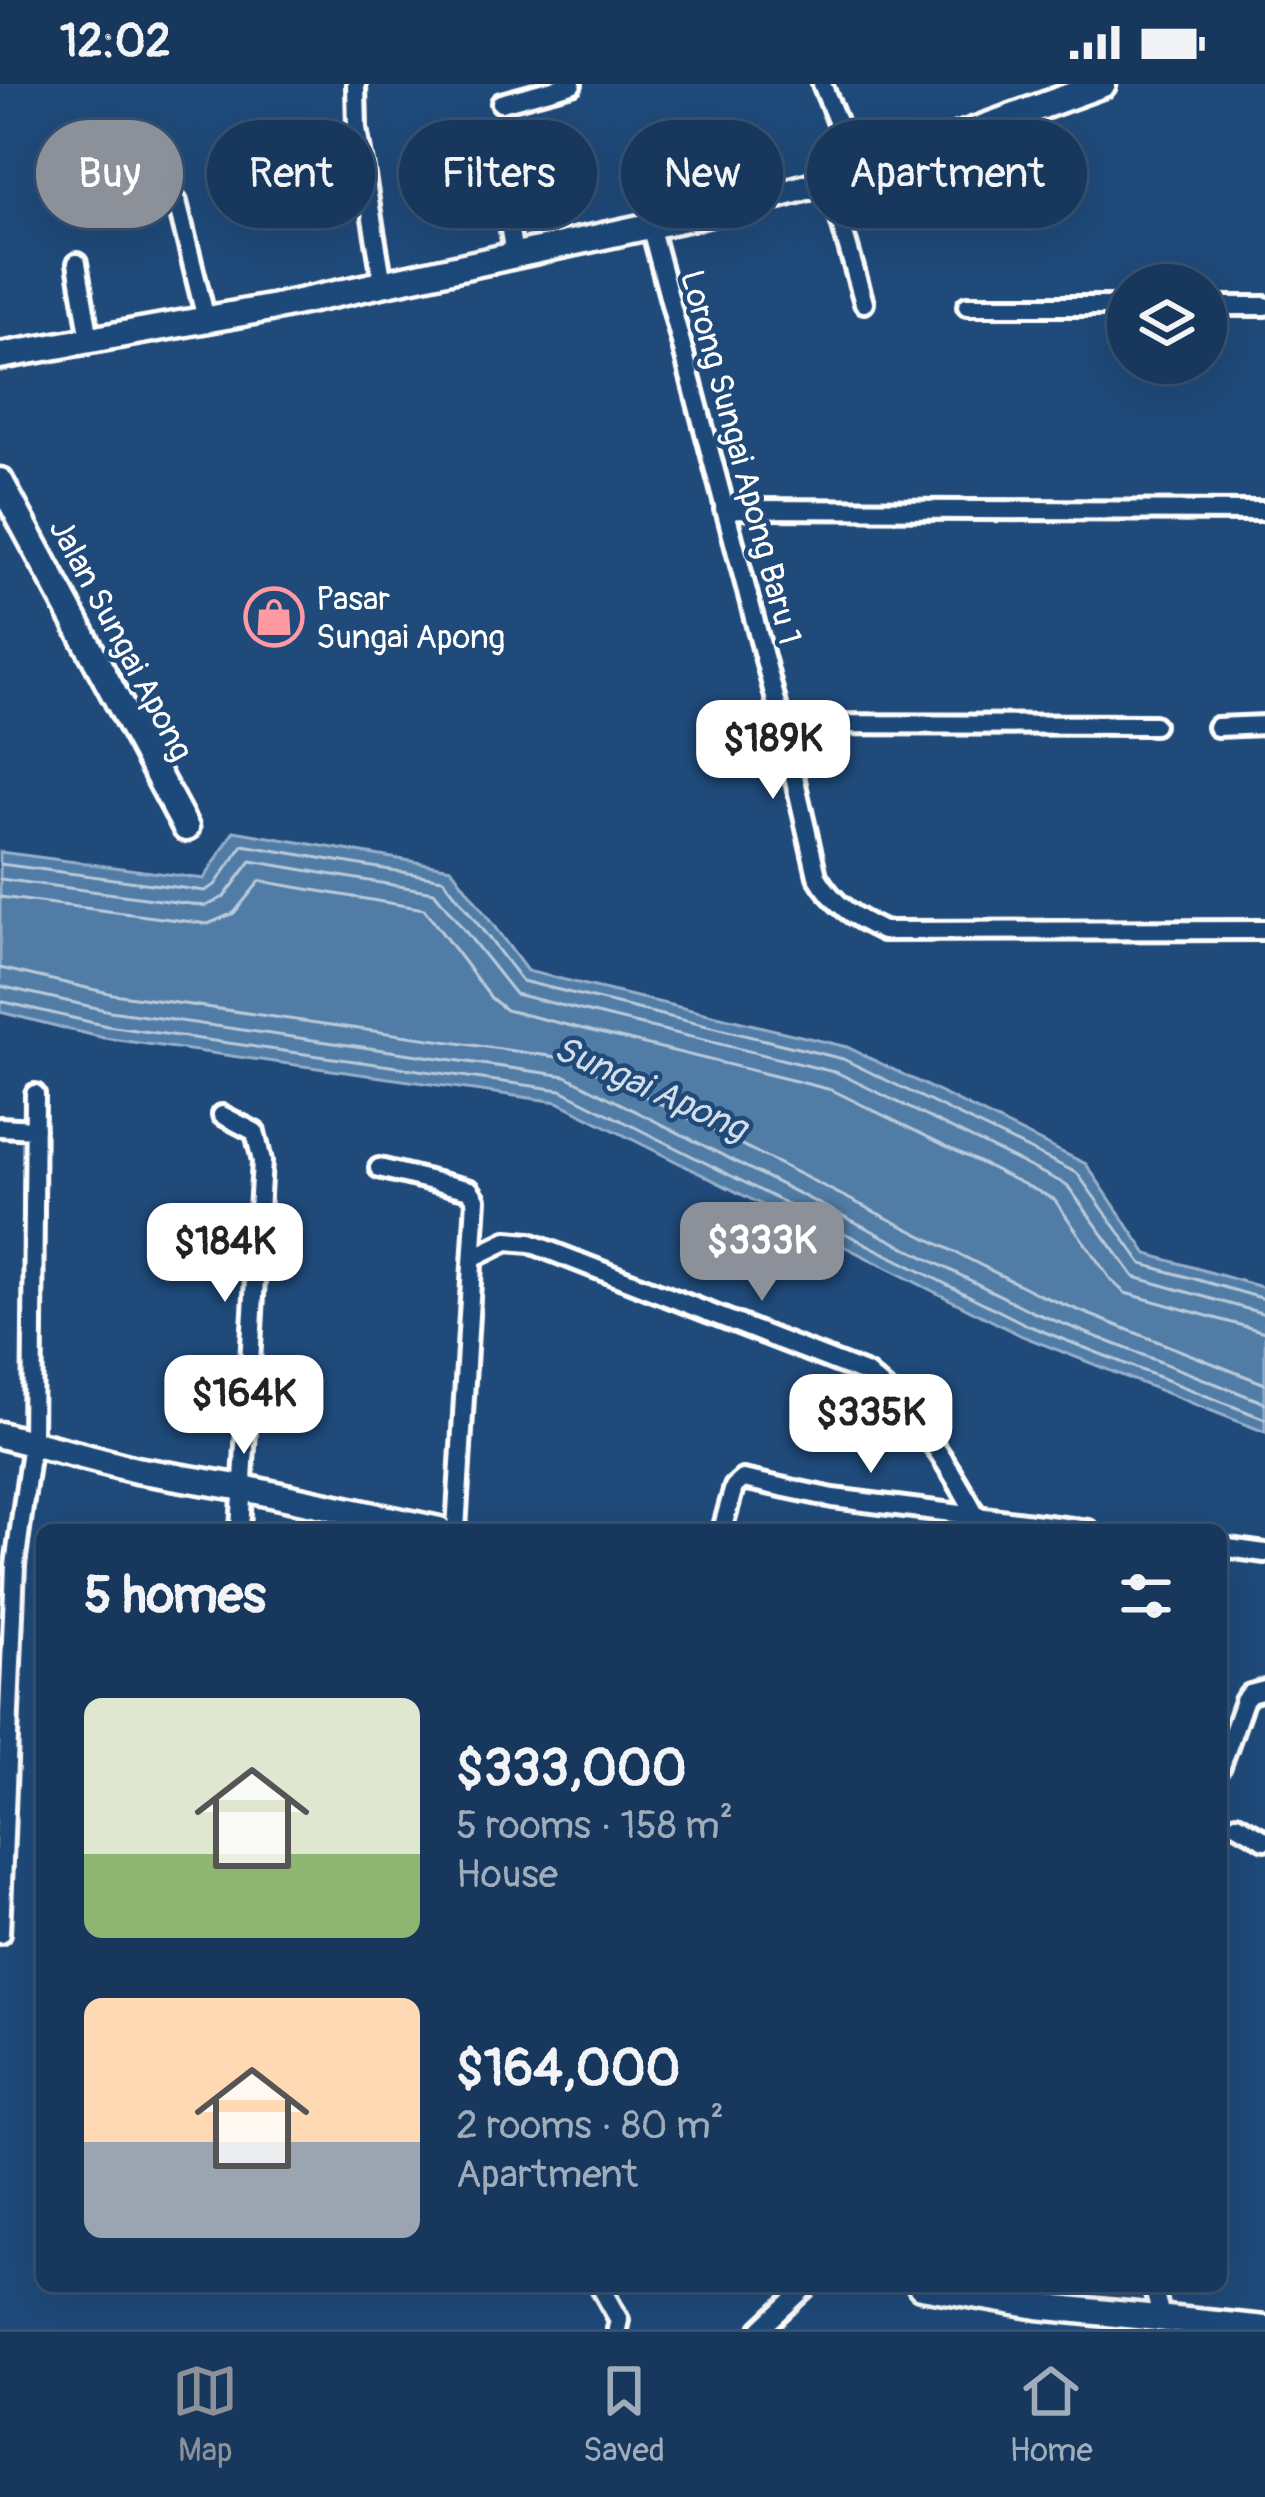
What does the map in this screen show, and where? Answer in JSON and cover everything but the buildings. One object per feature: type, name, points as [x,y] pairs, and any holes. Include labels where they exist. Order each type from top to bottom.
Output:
[{"type":"street","points":[[356,84],[357,128],[383,284]]},
{"type":"street","points":[[501,103],[572,84]]},
{"type":"street","points":[[822,84],[837,120]]},
{"type":"street","points":[[1004,120],[1103,84]]},
{"type":"street","points":[[183,226],[206,319]]},
{"type":"street","points":[[510,228],[514,255]]},
{"type":"street","points":[[0,356],[383,284],[641,228]]},
{"type":"street","name":"Lorong Sungai Apong Baru 1","points":[[651,228],[782,724],[817,877],[830,898],[851,916],[883,931],[1265,930]]},
{"type":"street","points":[[843,228],[864,303]]},
{"type":"street","points":[[77,263],[90,340]]},
{"type":"street","points":[[968,306],[1107,306]]},
{"type":"street","points":[[1227,306],[1265,306]]},
{"type":"street","name":"Jalan Sungai Apong","points":[[0,481],[186,828]]},
{"type":"street","points":[[724,509],[1265,511]]},
{"type":"street","points":[[782,724],[1154,725]]},
{"type":"street","points":[[1217,727],[1265,725]]},
{"type":"street","points":[[0,1934],[5,1635],[32,1442],[35,1094]]},
{"type":"street","points":[[222,1115],[255,1132],[262,1161],[240,1524]]},
{"type":"street","points":[[0,1127],[35,1129]]},
{"type":"street","points":[[379,1168],[470,1190],[476,1199],[456,1524]]},
{"type":"street","points":[[474,1257],[507,1241],[530,1243],[867,1374],[896,1397],[939,1448],[976,1515]]},
{"type":"street","points":[[0,1435],[136,1470],[243,1487],[413,1524]]},
{"type":"street","points":[[724,1524],[734,1487],[743,1479],[833,1498],[1043,1524]]},
{"type":"street","points":[[1227,1548],[1265,1553]]},
{"type":"street","points":[[1227,1749],[1244,1701],[1265,1690]]},
{"type":"street","points":[[1237,1824],[1265,1840]]},
{"type":"street","points":[[603,2292],[619,2320],[617,2329]]},
{"type":"street","points":[[761,2329],[801,2292]]},
{"type":"street","points":[[953,2292],[1114,2322],[1162,2320],[1265,2329]]},
{"type":"street","points":[[1155,2292],[1162,2320]]},
{"type":"water","name":"Sungai Apong","points":[[234,831],[451,868],[527,971],[847,1047],[1086,1164],[1147,1254],[1265,1288],[1265,1432],[1022,1336],[558,1102],[104,1038],[0,1012],[0,852],[204,879]]},
{"type":"place","name":"Pasar Sungai Apong","points":[[274,617]]}]
